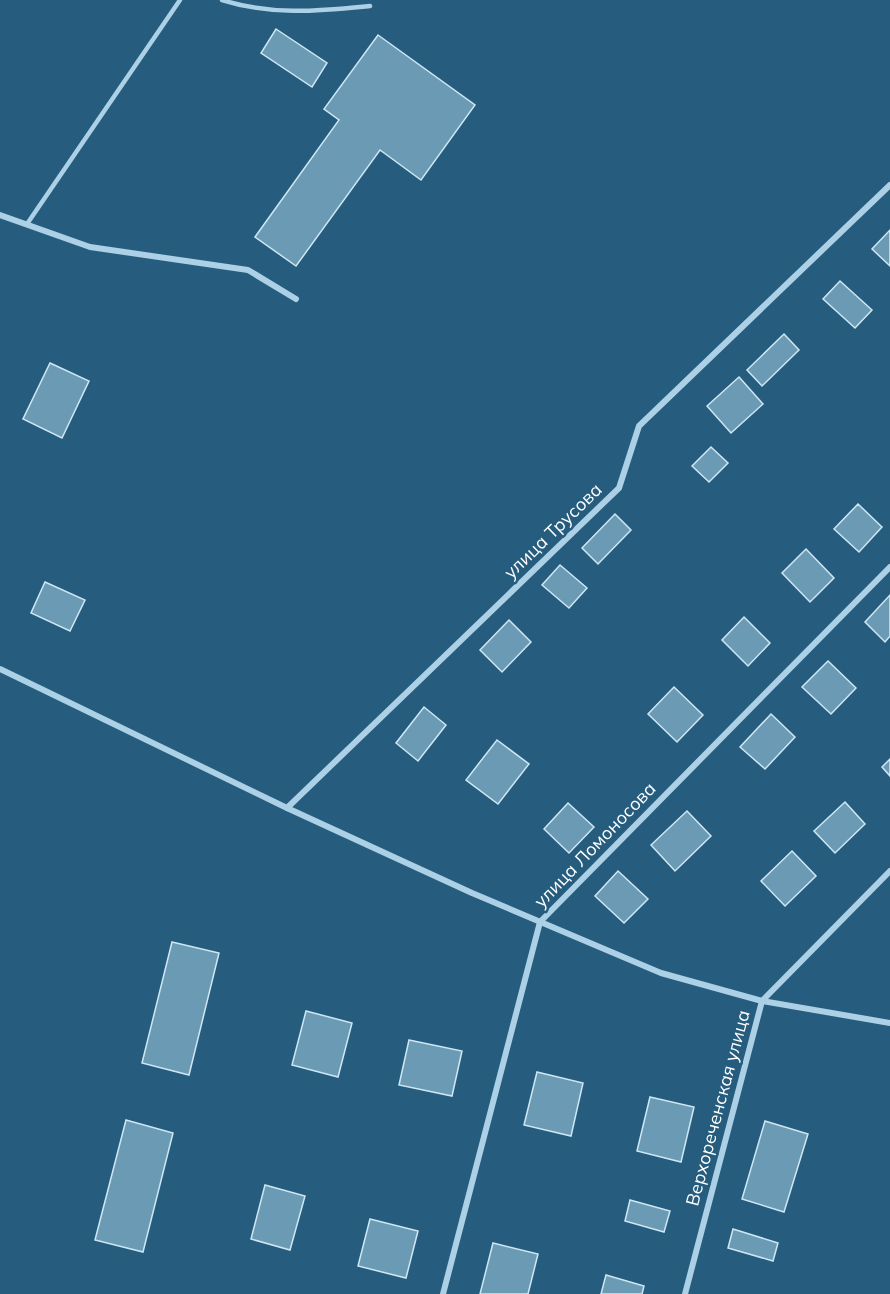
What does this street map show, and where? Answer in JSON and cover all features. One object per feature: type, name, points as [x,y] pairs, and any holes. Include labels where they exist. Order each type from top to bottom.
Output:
[{"type":"street","name":"улица Трусова","points":[[287,808],[619,488],[639,426],[890,185]]},
{"type":"street","points":[[0,215],[90,247],[248,270],[296,299]]},
{"type":"street","name":"улица Ломоносова","points":[[443,1294],[540,922],[890,567]]},
{"type":"street","points":[[0,669],[287,808],[540,922],[661,973],[762,1001],[890,1023]]},
{"type":"street","name":"Верхореченская улица","points":[[685,1294],[762,1001],[890,871]]},
{"type":"lane","points":[[27,224],[180,0]]},
{"type":"lane","points":[[222,0],[252,9],[309,12],[370,6]]},
{"type":"building","points":[[276,29],[327,63],[312,87],[261,53]]},
{"type":"building","points":[[378,35],[475,105],[421,180],[380,150],[296,266],[255,237],[339,120],[324,109]]},
{"type":"building","points":[[890,230],[890,266],[872,249]]},
{"type":"building","points":[[840,281],[872,310],[855,328],[823,299]]},
{"type":"building","points":[[784,334],[799,350],[762,386],[747,370]]},
{"type":"building","points":[[50,363],[89,381],[62,438],[23,419]]},
{"type":"building","points":[[739,377],[763,404],[731,433],[707,406]]},
{"type":"building","points":[[711,447],[728,463],[709,482],[692,466]]},
{"type":"building","points":[[858,504],[882,527],[859,552],[834,529]]},
{"type":"building","points":[[615,514],[631,530],[598,564],[582,548]]},
{"type":"building","points":[[806,549],[834,578],[810,602],[782,573]]},
{"type":"building","points":[[560,565],[587,588],[569,608],[542,585]]},
{"type":"building","points":[[45,582],[85,600],[70,631],[31,613]]},
{"type":"building","points":[[890,595],[890,636],[885,642],[865,622]]},
{"type":"building","points":[[744,617],[770,643],[748,666],[722,640]]},
{"type":"building","points":[[509,620],[531,642],[502,672],[480,650]]},
{"type":"building","points":[[828,661],[856,688],[831,714],[802,687]]},
{"type":"building","points":[[674,687],[703,715],[677,742],[648,714]]},
{"type":"building","points":[[424,707],[446,725],[418,761],[396,743]]},
{"type":"building","points":[[771,714],[795,737],[765,769],[740,747]]},
{"type":"building","points":[[497,740],[529,764],[498,804],[466,780]]},
{"type":"building","points":[[890,759],[890,776],[882,767]]},
{"type":"building","points":[[845,802],[865,824],[835,853],[814,831]]},
{"type":"building","points":[[568,803],[594,827],[569,853],[544,829]]},
{"type":"building","points":[[687,811],[711,836],[675,871],[651,845]]},
{"type":"building","points":[[792,851],[816,876],[785,906],[761,881]]},
{"type":"building","points":[[618,871],[648,899],[624,923],[595,896]]},
{"type":"building","points":[[172,942],[219,953],[189,1075],[142,1063]]},
{"type":"building","points":[[306,1011],[352,1023],[338,1077],[292,1065]]},
{"type":"building","points":[[409,1040],[462,1051],[452,1096],[399,1085]]},
{"type":"building","points":[[537,1072],[583,1083],[571,1136],[524,1125]]},
{"type":"building","points":[[650,1097],[694,1107],[681,1162],[637,1151]]},
{"type":"building","points":[[126,1120],[173,1133],[143,1252],[95,1240]]},
{"type":"building","points":[[765,1121],[808,1134],[784,1212],[742,1199]]},
{"type":"building","points":[[265,1185],[305,1196],[290,1250],[251,1239]]},
{"type":"building","points":[[630,1200],[670,1211],[664,1232],[625,1221]]},
{"type":"building","points":[[370,1219],[418,1231],[406,1278],[358,1266]]},
{"type":"building","points":[[733,1229],[778,1243],[773,1261],[728,1248]]},
{"type":"building","points":[[493,1243],[538,1254],[528,1294],[480,1294]]},
{"type":"building","points":[[606,1275],[644,1286],[642,1294],[601,1294]]}]
